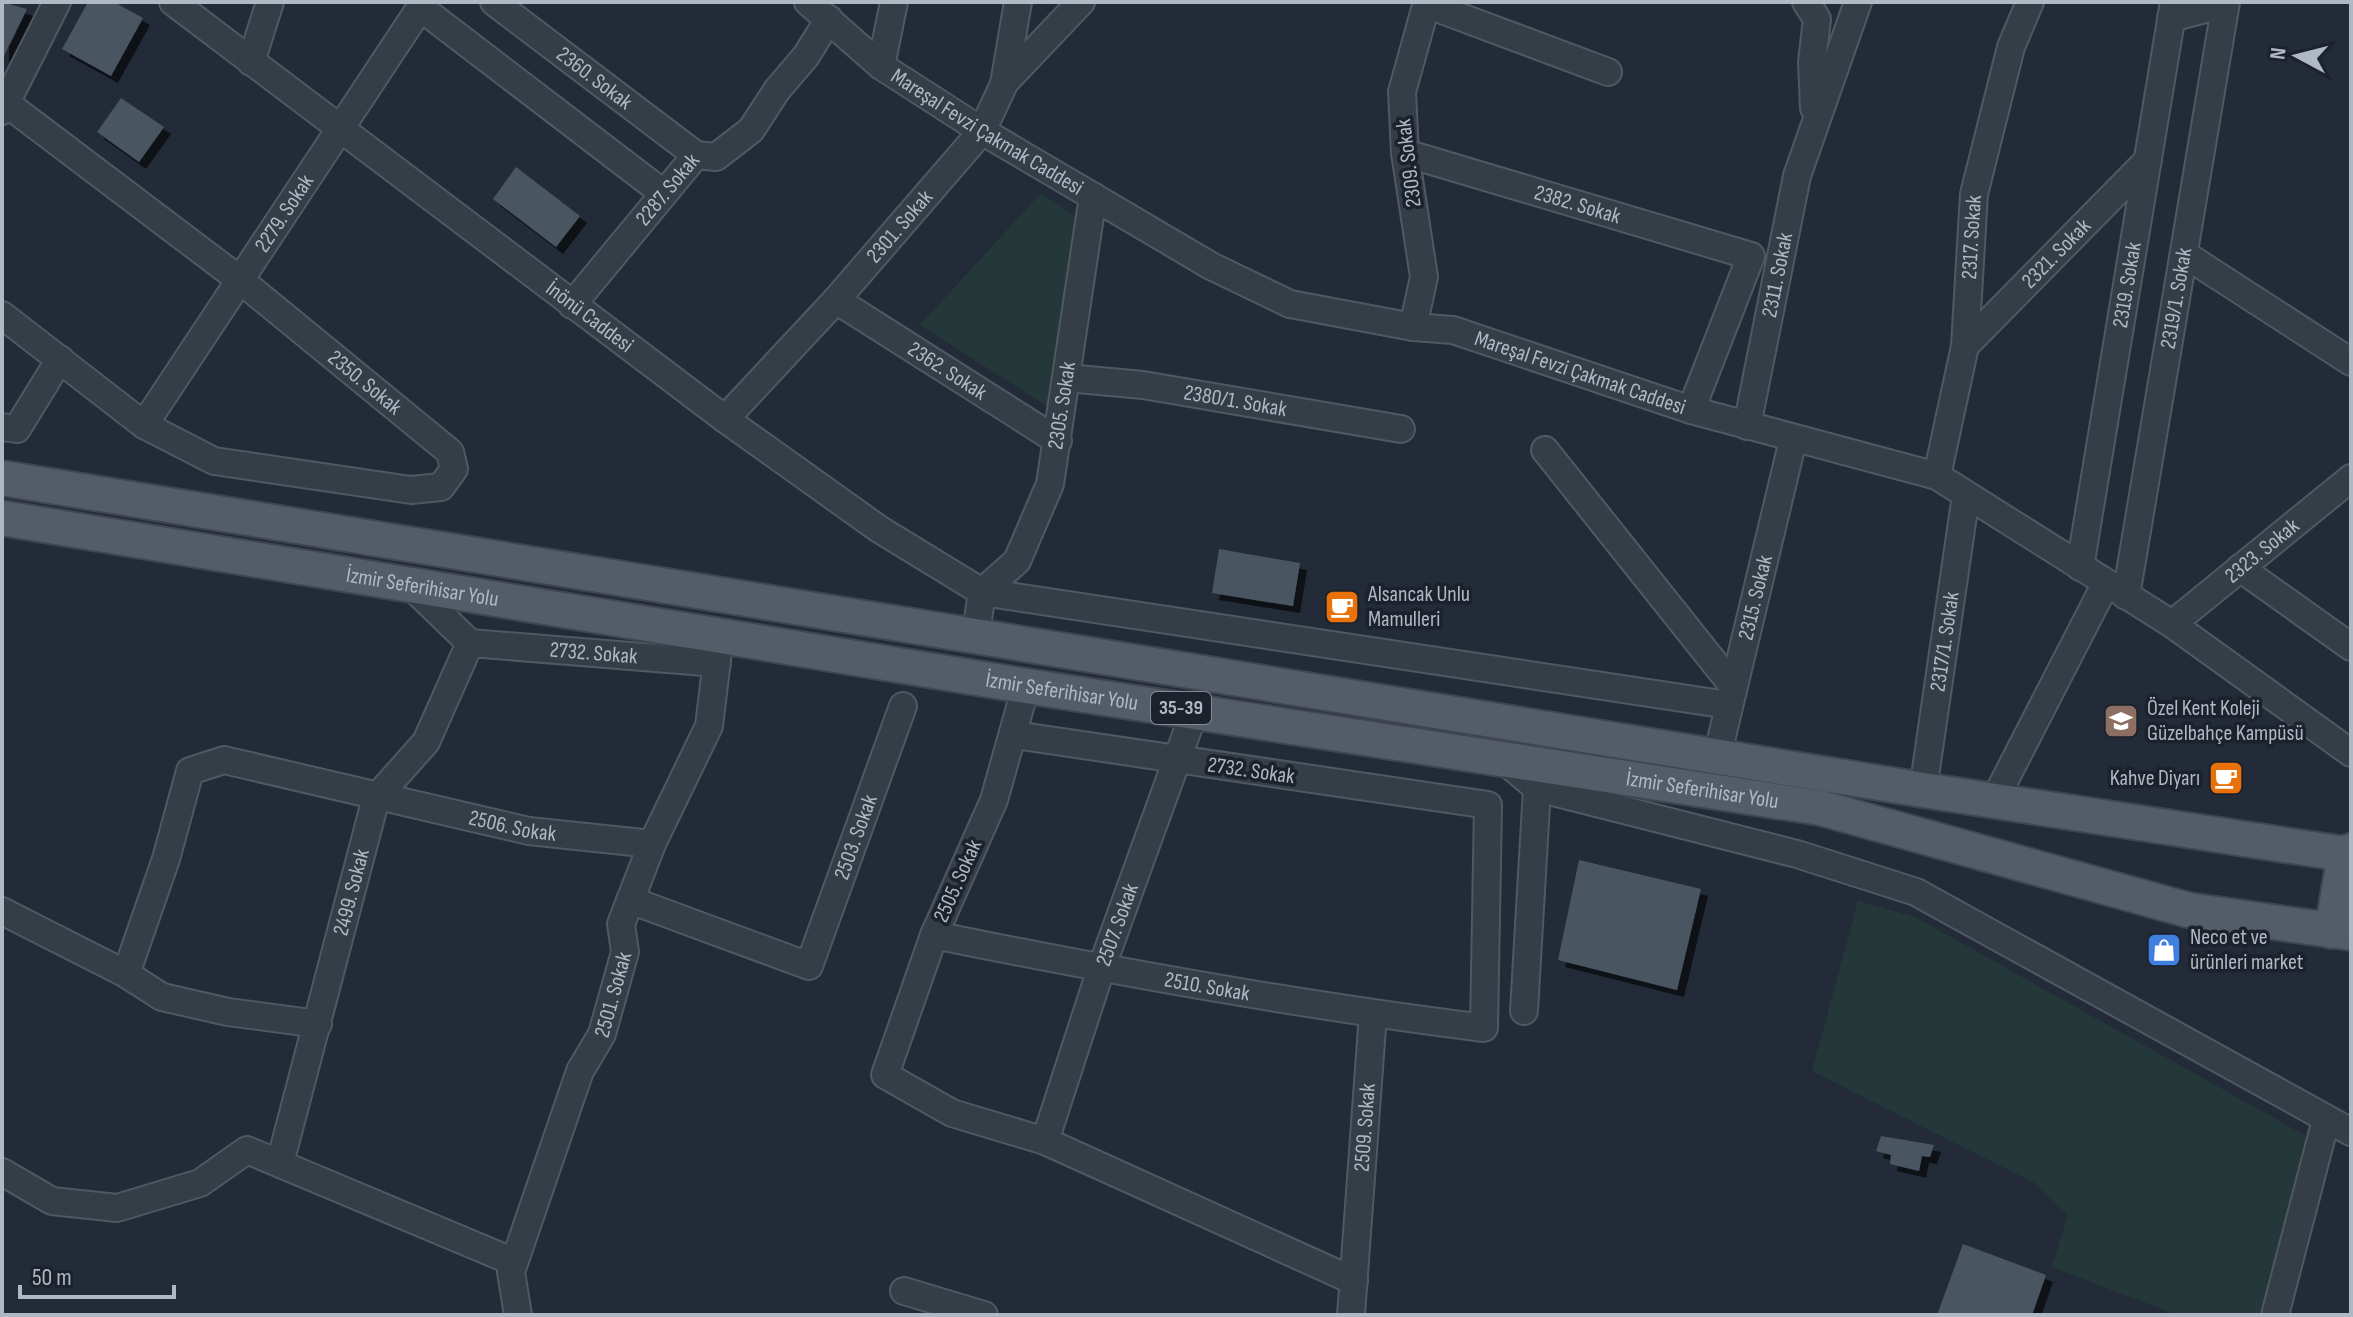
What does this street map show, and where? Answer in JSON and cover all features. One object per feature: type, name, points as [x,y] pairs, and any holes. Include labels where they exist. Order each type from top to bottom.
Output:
[{"type":"main road","name":"İzmir Seferihisar Yolu","points":[[2,478],[976,633],[1923,790],[2349,853]]},
{"type":"main road","name":"İzmir Seferihisar Yolu","points":[[2,518],[409,584],[718,649],[1195,710],[1821,808],[2188,910],[2341,932]]},
{"type":"main road","points":[[2341,932],[2349,853]]},
{"type":"street","points":[[3,105],[57,2]]},
{"type":"street","name":"İnönü Caddesi","points":[[173,2],[725,419],[879,529],[982,592]]},
{"type":"street","points":[[251,62],[270,2]]},
{"type":"street","name":"2360. Sokak","points":[[494,2],[696,155]]},
{"type":"street","name":"Mareşal Fevzi Çakmak Caddesi","points":[[808,2],[881,66],[982,131],[1211,266],[1290,304],[1413,327],[1453,330],[1691,410],[1793,440],[1937,476],[2172,624],[2351,753]]},
{"type":"street","points":[[881,66],[894,2]]},
{"type":"street","name":"2301. Sokak","points":[[725,419],[836,300],[982,131],[1004,84],[1018,2]]},
{"type":"street","points":[[1004,84],[1081,2]]},
{"type":"street","points":[[1806,2],[1817,19],[1812,62],[1815,124]]},
{"type":"street","name":"2311. Sokak","points":[[1747,426],[1797,176],[1858,2]]},
{"type":"street","name":"2317. Sokak","points":[[1937,476],[1965,346],[1974,194],[2011,47],[2030,2]]},
{"type":"street","points":[[1426,3],[1608,72]]},
{"type":"street","name":"2309. Sokak","points":[[1413,327],[1424,277],[1405,153],[1402,92],[1426,3]]},
{"type":"street","points":[[2172,10],[2225,3]]},
{"type":"street","name":"2319/1. Sokak","points":[[1994,801],[2116,589],[2184,254],[2225,3]]},
{"type":"street","points":[[422,5],[663,193]]},
{"type":"street","name":"2279. Sokak","points":[[144,425],[422,5]]},
{"type":"street","name":"2319. Sokak","points":[[2080,567],[2172,10]]},
{"type":"street","name":"2287. Sokak","points":[[572,305],[696,155],[716,157],[751,130],[806,56],[829,19]]},
{"type":"street","name":"2350. Sokak","points":[[3,105],[240,280],[450,452],[454,469],[441,487],[396,488],[214,461],[144,425]]},
{"type":"street","name":"2382. Sokak","points":[[1405,153],[1751,256]]},
{"type":"street","name":"2321. Sokak","points":[[1965,346],[2148,160]]},
{"type":"street","name":"2305. Sokak","points":[[982,592],[1017,561],[1050,484],[1093,196]]},
{"type":"street","points":[[2184,254],[2351,362]]},
{"type":"street","name":"2311. Sokak","points":[[1691,410],[1751,256]]},
{"type":"street","name":"2362. Sokak","points":[[836,300],[1058,441]]},
{"type":"street","points":[[2,315],[144,425]]},
{"type":"street","points":[[9,428],[60,359]]},
{"type":"street","name":"2380/1. Sokak","points":[[1067,378],[1143,385],[1401,429]]},
{"type":"street","name":"2315. Sokak","points":[[1717,757],[1793,440]]},
{"type":"street","points":[[1545,450],[1731,695]]},
{"type":"street","name":"2323. Sokak","points":[[2172,624],[2351,478]]},
{"type":"street","name":"2317/1. Sokak","points":[[1923,790],[1966,495]]},
{"type":"street","points":[[2240,568],[2351,647]]},
{"type":"street","points":[[409,584],[470,643]]},
{"type":"street","points":[[976,633],[982,592],[1731,695]]},
{"type":"street","name":"2732. Sokak","points":[[470,643],[718,649]]},
{"type":"street","name":"2499. Sokak","points":[[280,1163],[376,798],[426,742],[470,643]]},
{"type":"street","name":"2501. Sokak","points":[[514,1262],[580,1071],[602,1034],[625,952],[621,924],[652,844],[709,726],[718,649]]},
{"type":"street","name":"2505. Sokak","points":[[1026,686],[1015,735],[994,800],[934,935],[885,1075],[952,1113],[1045,1141]]},
{"type":"street","name":"2503. Sokak","points":[[630,900],[809,966],[903,706]]},
{"type":"street","name":"2507. Sokak","points":[[1045,1141],[1101,969],[1195,710]]},
{"type":"street","name":"2732. Sokak","points":[[1015,735],[1488,805],[1484,1028]]},
{"type":"street","points":[[1501,758],[1537,788],[1797,854],[1916,892],[2351,1132]]},
{"type":"street","name":"2506. Sokak","points":[[126,974],[166,859],[190,771],[224,760],[376,798],[529,831],[652,844]]},
{"type":"street","points":[[1524,1011],[1537,788]]},
{"type":"street","points":[[2,911],[126,974],[162,997],[228,1012],[318,1024]]},
{"type":"street","name":"2510. Sokak","points":[[934,935],[1101,969],[1373,1014],[1484,1028]]},
{"type":"street","name":"2509. Sokak","points":[[1351,1315],[1373,1014]]},
{"type":"street","points":[[2275,1315],[2326,1120]]},
{"type":"street","points":[[1045,1141],[1354,1281]]},
{"type":"street","points":[[2,1172],[52,1201],[117,1208],[200,1183],[247,1150],[514,1262],[511,1272],[518,1315]]},
{"type":"street","points":[[904,1291],[984,1315]]},
{"type":"shaded area","points":[[1041,193],[1081,220],[1053,410],[920,325]]},
{"type":"shaded area","points":[[1858,901],[1915,917],[2308,1137],[2259,1315],[2177,1315],[2052,1267],[2068,1215],[2036,1184],[1812,1071]]},
{"type":"building","points":[[2,2],[27,9],[4,56],[2,54]]},
{"type":"building","points":[[88,2],[114,2],[143,18],[111,76],[62,49]]},
{"type":"building","points":[[121,98],[164,127],[139,162],[97,132]]},
{"type":"building","points":[[516,167],[580,216],[556,247],[493,199]]},
{"type":"building","points":[[1219,549],[1300,563],[1293,606],[1212,593]]},
{"type":"building","points":[[1579,860],[1701,889],[1677,990],[1558,960]]},
{"type":"building","points":[[1881,1136],[1934,1145],[1930,1157],[1922,1156],[1919,1171],[1890,1164],[1891,1155],[1876,1151]]},
{"type":"building","points":[[1963,1244],[2046,1275],[2032,1315],[1937,1315]]},
{"type":"place","name":"Alsancak Unlu Mamulleri","points":[[1342,607]]},
{"type":"place","name":"Özel Kent Koleji Güzelbahçe Kampüsü","points":[[2121,721]]},
{"type":"place","name":"Kahve Diyarı","points":[[2226,778]]},
{"type":"place","name":"Neco et ve ürünleri market","points":[[2164,950]]}]
